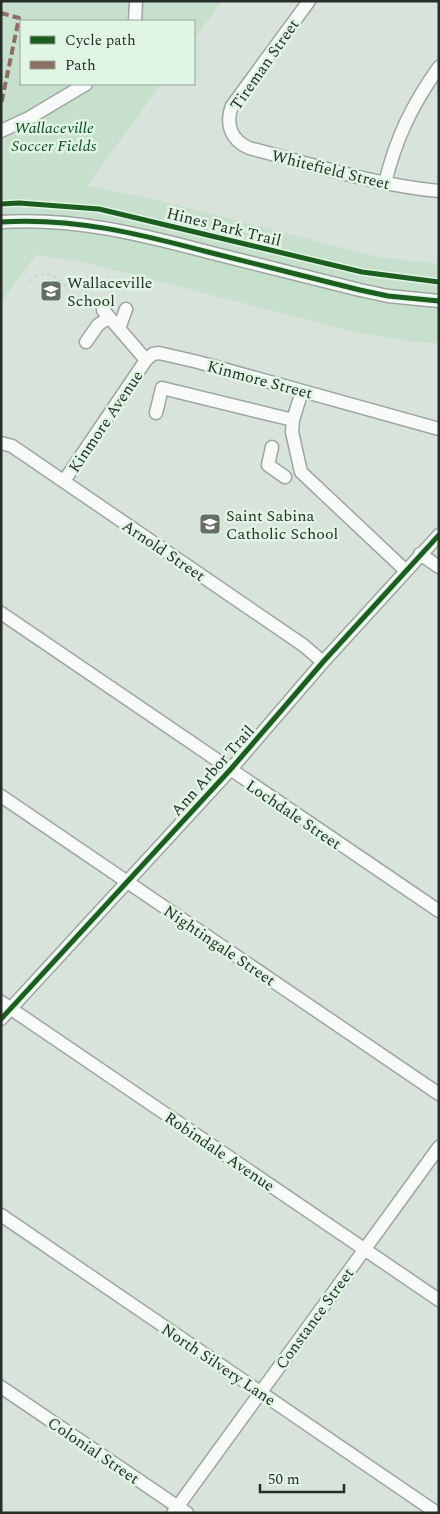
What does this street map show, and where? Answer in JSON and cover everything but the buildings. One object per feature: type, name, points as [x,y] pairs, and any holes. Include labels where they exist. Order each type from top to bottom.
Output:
[{"type":"street","points":[[135,20],[136,1]]},
{"type":"street","name":"Tireman Street","points":[[230,130],[229,118],[232,106],[309,1]]},
{"type":"street","points":[[384,183],[390,160],[406,120],[417,99],[439,67]]},
{"type":"street","points":[[1,131],[29,118],[84,85]]},
{"type":"street","name":"Whitefield Street","points":[[230,130],[238,142],[249,148],[384,183],[439,190]]},
{"type":"street","points":[[1,222],[58,221],[104,227],[145,235],[388,296],[439,301]]},
{"type":"street","points":[[119,328],[126,309]]},
{"type":"street","points":[[86,342],[106,313],[146,360]]},
{"type":"street","name":"Kinmore Street","points":[[146,360],[153,354],[159,353],[198,362],[439,428]]},
{"type":"street","name":"Kinmore Avenue","points":[[64,482],[146,360]]},
{"type":"street","points":[[156,413],[162,388],[293,420]]},
{"type":"street","points":[[302,391],[293,420],[292,432],[301,472],[406,570]]},
{"type":"street","name":"Arnold Street","points":[[1,444],[12,446],[303,645],[323,662]]},
{"type":"street","points":[[272,447],[268,465],[285,477]]},
{"type":"street","name":"Ann Arbor Trail","points":[[1,1019],[6,1005],[230,770],[323,662],[439,535]]},
{"type":"street","points":[[420,554],[439,567]]},
{"type":"street","name":"Lochdale Street","points":[[1,613],[439,911]]},
{"type":"street","name":"Nightingale Street","points":[[1,796],[439,1094]]},
{"type":"street","name":"Robindale Avenue","points":[[6,1005],[439,1300]]},
{"type":"street","name":"Constance Street","points":[[179,1511],[260,1392],[439,1147]]},
{"type":"street","name":"North Silvery Lane","points":[[1,1215],[437,1513]]},
{"type":"street","name":"Colonial Street","points":[[1,1387],[179,1511]]},
{"type":"path","points":[[30,281],[37,275],[48,274],[56,278],[81,303],[96,311],[106,313]]},
{"type":"green space","name":"Wallaceville Soccer Fields","points":[[1,1],[222,1],[195,38],[195,20],[20,20],[20,85],[160,85],[87,186],[157,200],[378,257],[439,264],[439,343],[407,341],[355,332],[80,261],[36,255],[1,302]]},
{"type":"marked path","points":[[1,13],[19,18],[1,105]]},
{"type":"cycle path","name":"Hines Park Trail","points":[[1,204],[19,203],[99,209],[362,272],[439,282]]},
{"type":"cycle path","points":[[1,222],[54,222],[106,228],[360,290],[388,296],[439,301]]},
{"type":"cycle path","points":[[1,1019],[230,770],[323,662],[439,535]]},
{"type":"place","name":"Wallaceville School","points":[[51,291]]},
{"type":"place","name":"Saint Sabina Catholic School","points":[[210,524]]}]
